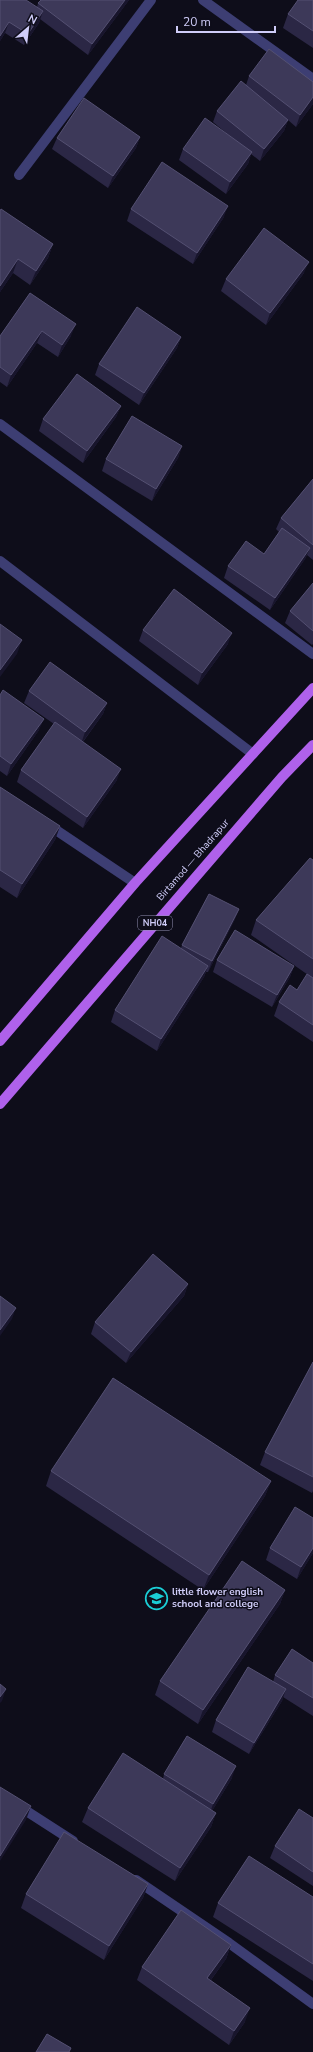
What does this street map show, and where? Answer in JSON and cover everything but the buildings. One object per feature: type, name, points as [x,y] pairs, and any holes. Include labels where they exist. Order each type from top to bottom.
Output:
[{"type":"main road","points":[[0,1041],[135,882],[313,688]]},
{"type":"main road","name":"Birtamod — Bhadrapur","points":[[0,1104],[277,783],[313,745]]},
{"type":"street","points":[[19,175],[151,0]]},
{"type":"street","points":[[203,0],[313,79]]},
{"type":"street","points":[[0,424],[313,654]]},
{"type":"street","points":[[0,561],[252,754]]},
{"type":"street","points":[[39,819],[135,882]]},
{"type":"street","points":[[0,1794],[83,1847]]},
{"type":"street","points":[[130,1876],[229,1943],[313,2004]]},
{"type":"place","name":"little flower english school and college","points":[[156,1598]]}]
